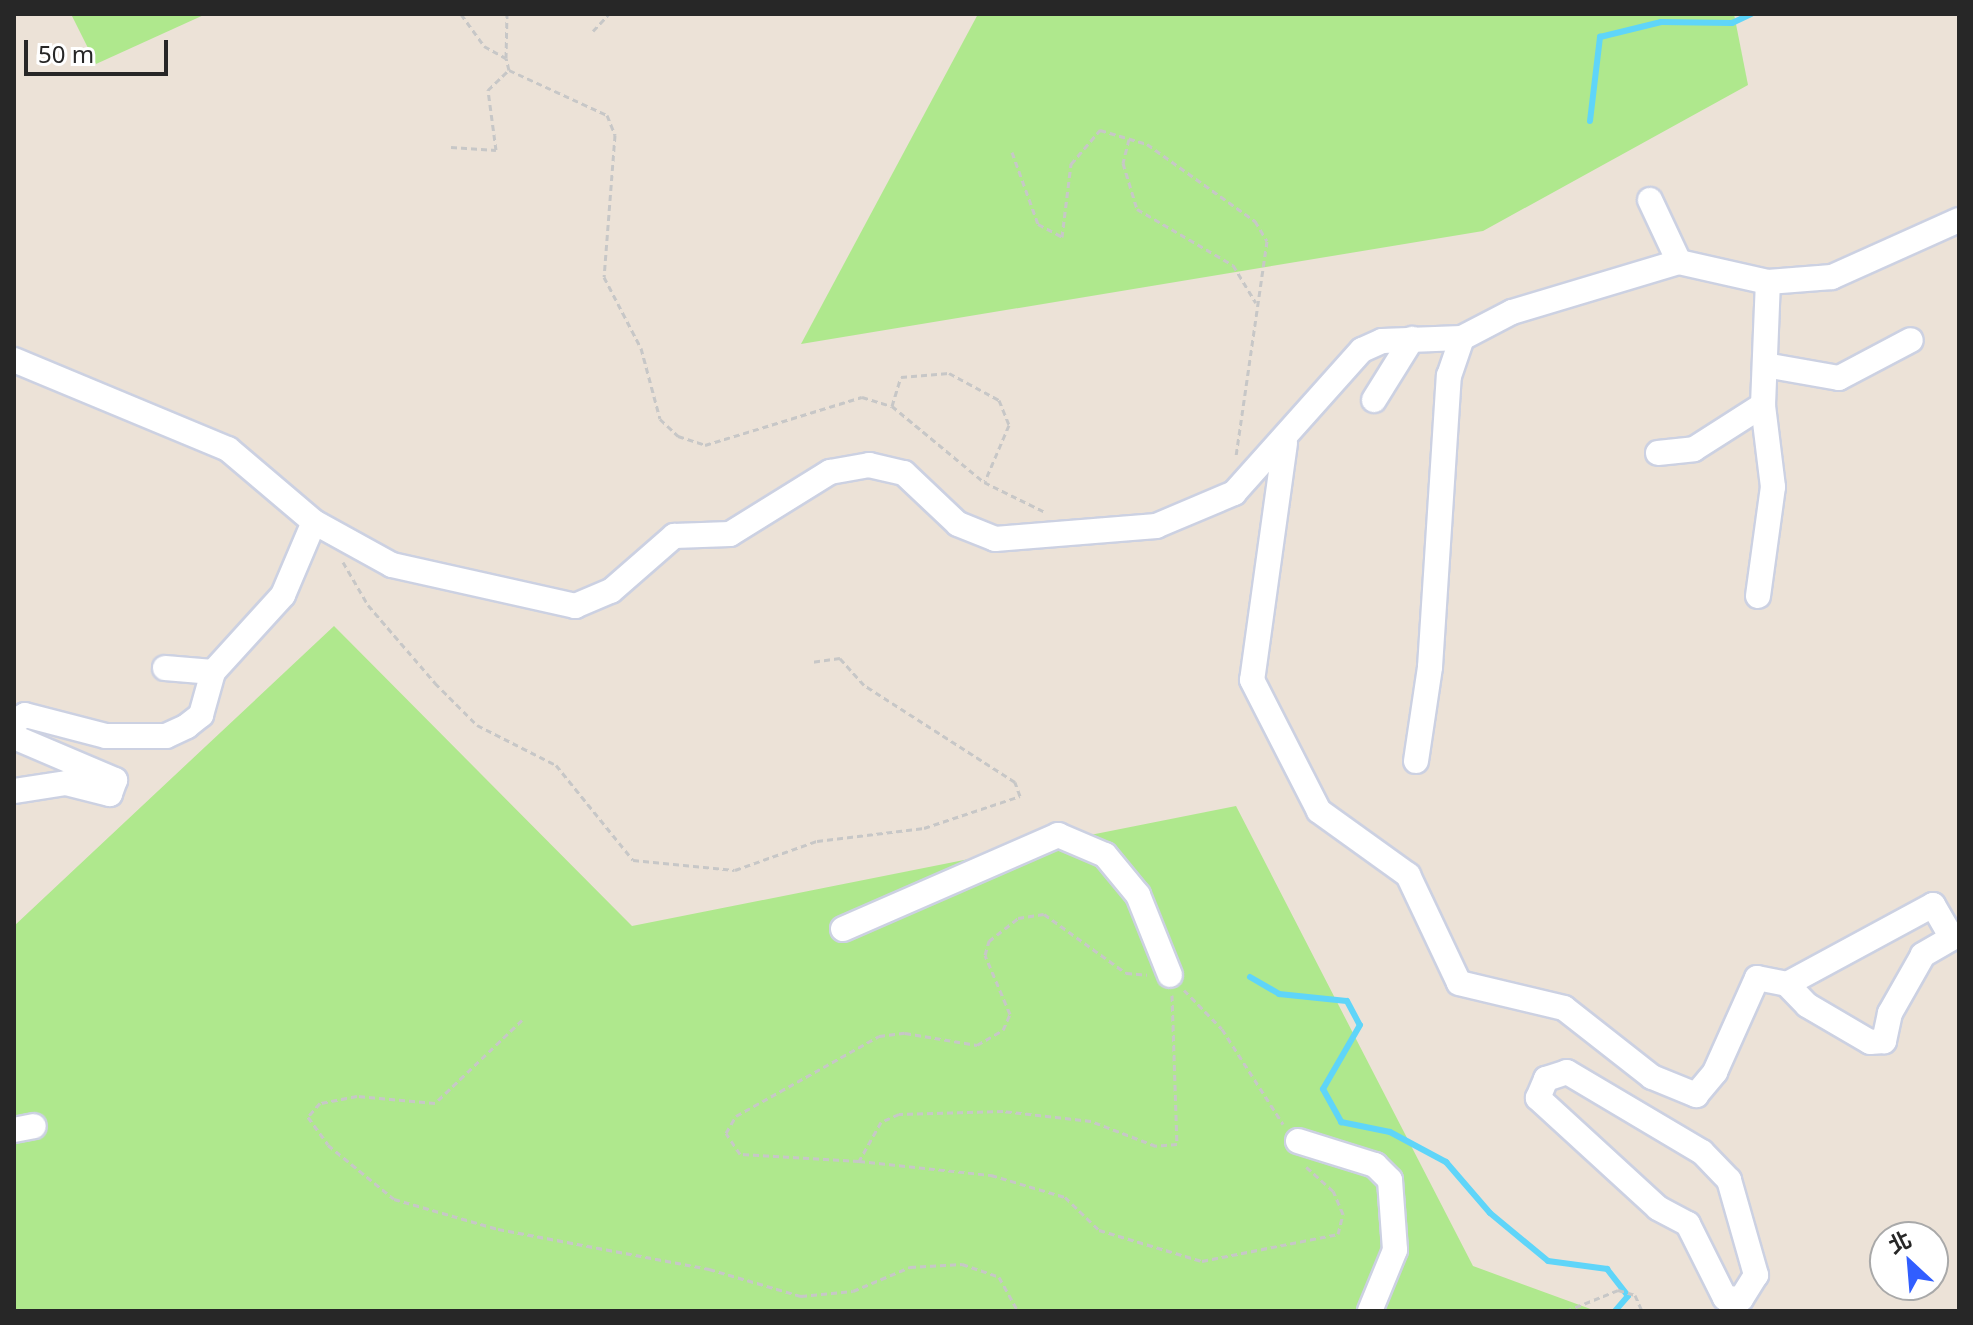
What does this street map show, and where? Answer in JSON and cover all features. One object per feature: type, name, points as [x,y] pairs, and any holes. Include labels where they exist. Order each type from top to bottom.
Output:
[{"type":"street","points":[[1650,200],[1679,262]]},
{"type":"street","points":[[14,360],[228,449],[314,522],[344,542],[450,581],[575,606],[611,591],[674,536],[730,534],[830,472],[869,465],[904,473],[958,524],[995,539],[1156,526],[1204,510],[1260,472],[1362,350],[1412,339],[1462,338],[1512,312],[1679,262],[1768,282],[1832,277],[1959,220]]},
{"type":"street","points":[[1758,596],[1773,487],[1763,405],[1768,282]]},
{"type":"street","points":[[1416,761],[1430,667],[1449,376],[1462,338]]},
{"type":"street","points":[[1374,400],[1412,339]]},
{"type":"street","points":[[1765,365],[1839,378],[1911,340]]},
{"type":"street","points":[[1658,453],[1694,449],[1763,405]]},
{"type":"street","points":[[1286,440],[1252,680],[1319,811],[1408,875],[1459,983],[1564,1008],[1652,1077],[1696,1095],[1715,1072],[1757,978],[1787,984],[1807,1005],[1870,1042],[1884,1041],[1890,1013],[1923,955],[1952,938],[1933,905],[1787,984]]},
{"type":"street","points":[[14,722],[25,715],[106,736],[166,736],[201,715],[213,672],[283,595],[314,522]]},
{"type":"street","points":[[165,668],[213,672]]},
{"type":"street","points":[[14,737],[115,780],[110,794],[66,783],[14,791]]},
{"type":"street","points":[[843,929],[1058,835],[1105,855],[1138,895],[1170,975]]},
{"type":"street","points":[[1652,1077],[1674,1135],[1729,1180],[1756,1275],[1741,1299],[1725,1298],[1688,1224],[1658,1208],[1538,1098],[1546,1079],[1567,1072],[1674,1135]]},
{"type":"street","points":[[1298,1141],[1375,1165],[1390,1180],[1395,1250],[1370,1311]]},
{"type":"path","points":[[461,14],[484,46],[506,58]]},
{"type":"path","points":[[507,14],[506,58],[509,70]]},
{"type":"path","points":[[593,31],[609,14]]},
{"type":"path","points":[[451,147],[496,150],[488,90],[509,70]]},
{"type":"path","points":[[509,70],[607,115],[615,135],[604,277],[641,348],[660,419],[678,436],[705,445],[862,397],[892,406],[984,482],[1044,510],[1064,534]]},
{"type":"path","points":[[1012,152],[1038,224],[1062,237],[1071,164],[1100,130],[1147,144],[1255,221],[1267,241],[1232,446],[1238,462],[1260,472]]},
{"type":"path","points":[[1129,139],[1123,163],[1137,209],[1233,265],[1257,305]]},
{"type":"path","points":[[892,406],[901,377],[949,373],[999,400],[1009,425],[984,482]]},
{"type":"path","points":[[344,542],[343,568],[435,683],[477,725],[556,765],[633,860],[735,870],[817,841],[924,828],[1020,796],[1015,782],[864,685],[840,658],[811,662]]},
{"type":"path","points":[[859,1161],[881,1122],[899,1114],[1003,1111],[1091,1121],[1156,1146],[1177,1144],[1172,996],[1179,987],[1222,1029],[1266,1105],[1298,1141],[1298,1159],[1333,1191],[1343,1214],[1338,1234],[1202,1261],[1099,1230],[1065,1197],[991,1175],[859,1161],[740,1154],[726,1133],[736,1116],[879,1036],[905,1033],[977,1045],[1003,1030],[1010,1014],[985,955],[989,941],[1018,918],[1044,914],[1126,973],[1170,975]]},
{"type":"path","points":[[522,1020],[435,1103],[357,1096],[320,1103],[308,1117],[328,1145],[394,1199],[498,1229],[709,1269],[801,1296],[853,1291],[910,1267],[962,1264],[999,1277],[1018,1311]]},
{"type":"path","points":[[1566,1311],[1618,1290],[1635,1295],[1642,1311]]},
{"type":"path","points":[[1468,1311],[1477,1311]]},
{"type":"green space","points":[[71,14],[206,14],[96,64]]},
{"type":"green space","points":[[978,14],[1734,14],[1748,85],[1483,231],[801,344]]},
{"type":"green space","points":[[334,626],[632,926],[1236,806],[1473,1266],[1596,1311],[14,1311],[14,926]]},
{"type":"waterway","points":[[1590,121],[1600,37],[1661,22],[1732,23],[1751,14]]},
{"type":"waterway","points":[[1250,977],[1279,994],[1347,1001],[1360,1025],[1323,1089],[1341,1122],[1390,1132],[1446,1162],[1490,1213],[1548,1261],[1607,1269],[1628,1296],[1615,1311]]}]
